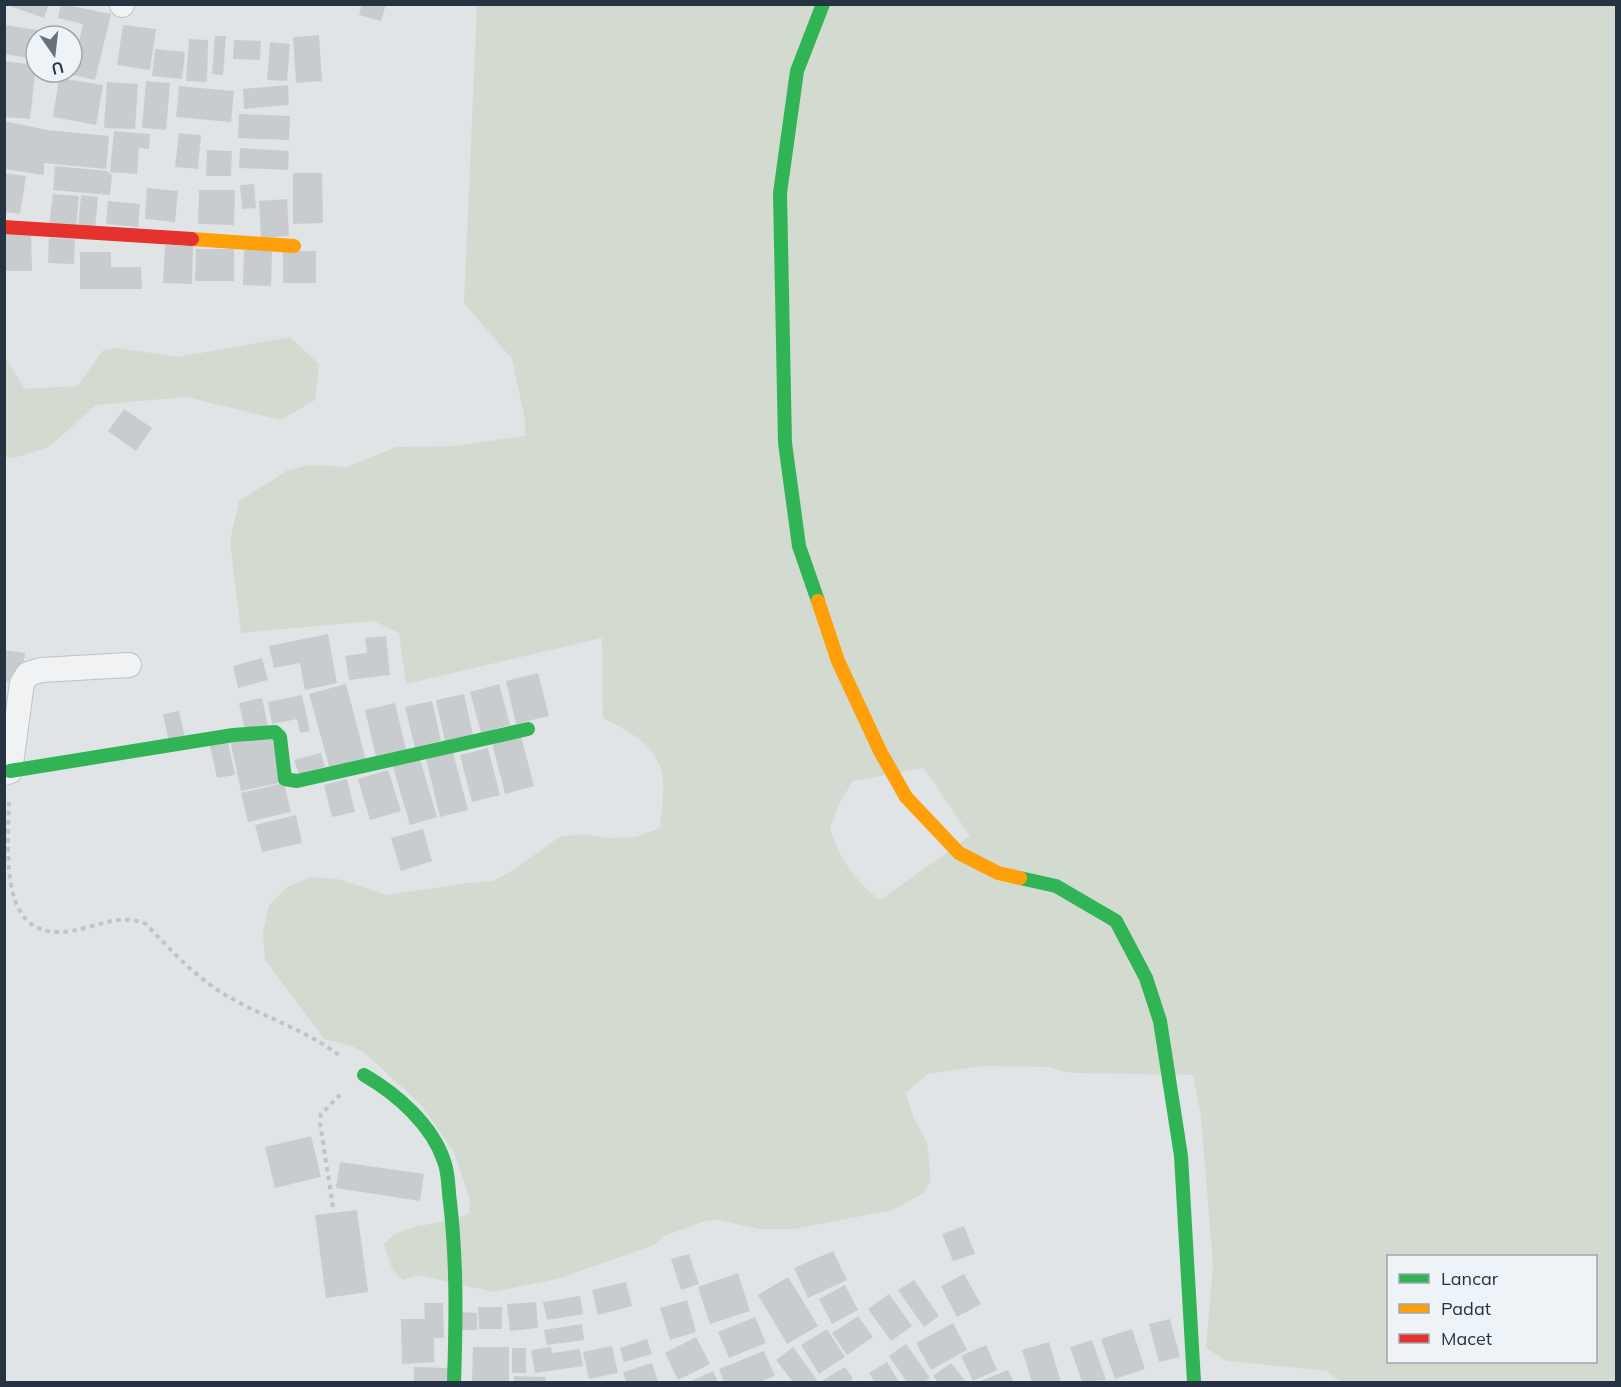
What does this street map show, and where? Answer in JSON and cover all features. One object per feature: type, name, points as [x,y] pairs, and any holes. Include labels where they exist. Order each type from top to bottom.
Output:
[{"type":"street","points":[[823,4],[797,71],[780,193],[785,443],[799,546],[838,661],[880,751],[906,797],[959,853],[998,873],[1056,886],[1116,921],[1146,978],[1160,1021],[1178,1135],[1194,1383]]},
{"type":"street","points":[[4,227],[294,246]]},
{"type":"street","points":[[129,666],[41,670],[28,674],[22,683],[8,772],[233,735],[275,732],[280,737],[285,779],[297,782],[528,729]]},
{"type":"street","points":[[364,1075],[379,1082],[429,1132],[444,1160],[455,1230],[454,1383]]},
{"type":"path","points":[[8,772],[6,884],[19,920],[40,933],[58,933],[116,920],[138,920],[146,924],[185,967],[235,1001],[323,1043],[364,1075]]},
{"type":"path","points":[[321,1114],[320,1134],[333,1207]]},
{"type":"shaded area","points":[[477,5],[1616,5],[1616,1382],[1340,1382],[1327,1371],[1226,1361],[1206,1348],[1213,1266],[1201,1116],[1193,1075],[1072,1073],[1046,1067],[982,1066],[928,1074],[906,1093],[914,1119],[927,1142],[931,1181],[923,1193],[893,1210],[794,1229],[758,1229],[719,1220],[705,1221],[664,1236],[654,1245],[561,1278],[493,1292],[418,1275],[403,1280],[392,1269],[384,1244],[401,1231],[447,1221],[469,1213],[470,1200],[454,1152],[421,1105],[365,1053],[352,1046],[324,1039],[265,960],[263,932],[269,905],[287,887],[311,877],[338,879],[387,895],[493,881],[515,869],[559,837],[583,834],[608,838],[636,837],[660,828],[663,799],[661,770],[646,745],[621,727],[603,718],[602,638],[406,684],[399,633],[374,621],[241,633],[230,541],[239,501],[288,470],[310,465],[347,467],[396,447],[453,446],[525,436],[525,419],[512,359],[464,303]],"holes":[[[924,768],[970,836],[880,900],[849,869],[830,829],[839,804],[853,781]]]},
{"type":"shaded area","points":[[290,337],[319,364],[315,400],[281,420],[186,397],[96,405],[49,447],[14,458],[5,457],[5,357],[25,389],[78,386],[102,351],[118,348],[178,357]]},
{"type":"building","points":[[4,4],[49,4],[44,18]]},
{"type":"building","points":[[61,4],[111,14],[95,80],[84,78],[84,24],[58,18]]},
{"type":"building","points":[[362,4],[386,4],[381,21],[359,15]]},
{"type":"building","points":[[4,25],[24,28],[24,57],[4,54]]},
{"type":"building","points":[[123,25],[156,29],[150,70],[117,65]]},
{"type":"building","points":[[319,35],[322,81],[296,83],[293,37]]},
{"type":"building","points":[[215,36],[226,36],[223,75],[212,74]]},
{"type":"building","points":[[189,39],[208,40],[207,82],[186,81]]},
{"type":"building","points":[[234,40],[261,41],[260,60],[233,59]]},
{"type":"building","points":[[270,42],[290,44],[287,81],[267,80]]},
{"type":"building","points":[[155,49],[185,52],[182,79],[152,76]]},
{"type":"building","points":[[4,61],[24,64],[24,84],[34,84],[30,119],[4,117]]},
{"type":"building","points":[[146,81],[170,83],[166,130],[142,128]]},
{"type":"building","points":[[84,82],[103,85],[96,125],[53,117],[58,84],[84,84]]},
{"type":"building","points":[[107,82],[138,84],[135,129],[104,128]]},
{"type":"building","points":[[288,85],[289,105],[244,109],[243,89]]},
{"type":"building","points":[[179,86],[234,91],[231,122],[176,117]]},
{"type":"building","points":[[239,114],[290,116],[289,140],[238,138]]},
{"type":"building","points":[[4,121],[47,130],[109,136],[106,169],[44,163],[44,175],[4,169]]},
{"type":"building","points":[[114,131],[150,134],[149,149],[139,148],[137,174],[110,172]]},
{"type":"building","points":[[179,133],[201,135],[198,169],[175,167]]},
{"type":"building","points":[[240,148],[289,151],[288,170],[239,168]]},
{"type":"building","points":[[207,150],[232,151],[231,176],[206,176]]},
{"type":"building","points":[[55,166],[107,171],[112,175],[110,195],[53,190]]},
{"type":"building","points":[[4,173],[26,176],[20,214],[4,212]]},
{"type":"building","points":[[293,173],[322,173],[323,223],[293,224]]},
{"type":"building","points":[[254,184],[256,208],[242,209],[240,185]]},
{"type":"building","points":[[147,188],[178,191],[175,222],[145,219]]},
{"type":"building","points":[[199,190],[235,190],[234,225],[198,224]]},
{"type":"building","points":[[53,194],[79,196],[76,228],[49,225]]},
{"type":"building","points":[[81,195],[98,197],[95,229],[78,227]]},
{"type":"building","points":[[287,199],[289,236],[261,238],[259,201]]},
{"type":"building","points":[[108,201],[140,204],[138,227],[106,224]]},
{"type":"building","points":[[4,233],[31,233],[32,271],[4,271]]},
{"type":"building","points":[[49,238],[75,239],[74,264],[48,263]]},
{"type":"building","points":[[165,245],[193,246],[192,284],[163,283]]},
{"type":"building","points":[[196,249],[234,249],[234,281],[195,281]]},
{"type":"building","points":[[244,250],[272,251],[271,286],[243,285]]},
{"type":"building","points":[[283,251],[316,251],[316,283],[283,283]]},
{"type":"building","points":[[80,252],[111,252],[111,267],[141,267],[142,289],[80,289]]},
{"type":"building","points":[[124,409],[152,428],[136,451],[108,431]]},
{"type":"building","points":[[328,634],[337,683],[305,690],[300,663],[274,668],[269,646]]},
{"type":"building","points":[[386,636],[390,675],[349,680],[345,656],[367,653],[365,638]]},
{"type":"building","points":[[4,650],[25,653],[21,683],[4,681]]},
{"type":"building","points":[[262,658],[268,680],[238,688],[233,666]]},
{"type":"building","points":[[538,673],[549,716],[516,724],[506,681]]},
{"type":"building","points":[[346,684],[367,764],[331,773],[309,694]]},
{"type":"building","points":[[499,684],[510,725],[481,733],[470,692]]},
{"type":"building","points":[[464,694],[473,735],[445,741],[436,700]]},
{"type":"building","points":[[302,695],[310,731],[300,733],[297,719],[272,724],[268,702]]},
{"type":"building","points":[[262,698],[268,726],[245,730],[239,703]]},
{"type":"building","points":[[432,701],[441,741],[415,748],[405,707]]},
{"type":"building","points":[[395,703],[406,750],[376,757],[365,710]]},
{"type":"building","points":[[179,711],[185,739],[169,743],[163,714]]},
{"type":"building","points":[[521,736],[534,786],[505,794],[492,743]]},
{"type":"building","points":[[227,737],[235,775],[217,778],[209,741]]},
{"type":"building","points":[[230,740],[275,740],[284,782],[241,791]]},
{"type":"building","points":[[488,748],[500,795],[472,802],[460,755]]},
{"type":"building","points":[[453,752],[468,810],[440,817],[426,759]]},
{"type":"building","points":[[321,753],[325,767],[299,774],[294,760]]},
{"type":"building","points":[[419,756],[437,817],[410,825],[392,764]]},
{"type":"building","points":[[388,770],[401,811],[370,820],[358,779]]},
{"type":"building","points":[[347,779],[355,812],[332,817],[324,785]]},
{"type":"building","points":[[284,783],[291,812],[248,822],[241,793]]},
{"type":"building","points":[[296,815],[302,843],[262,852],[255,825]]},
{"type":"building","points":[[423,829],[432,861],[401,871],[391,838]]},
{"type":"building","points":[[311,1136],[321,1177],[275,1188],[265,1147]]},
{"type":"building","points":[[340,1162],[424,1174],[420,1201],[336,1188]]},
{"type":"building","points":[[357,1210],[368,1292],[326,1298],[315,1215]]},
{"type":"building","points":[[964,1226],[975,1254],[953,1261],[942,1234]]},
{"type":"building","points":[[833,1251],[847,1280],[808,1298],[794,1268]]},
{"type":"building","points":[[689,1254],[699,1284],[681,1290],[671,1259]]},
{"type":"building","points":[[738,1273],[750,1311],[710,1324],[698,1287]]},
{"type":"building","points":[[964,1274],[981,1304],[957,1317],[941,1286]]},
{"type":"building","points":[[788,1277],[818,1326],[787,1344],[758,1295]]},
{"type":"building","points":[[914,1280],[939,1316],[924,1327],[898,1290]]},
{"type":"building","points":[[626,1282],[632,1306],[598,1315],[592,1290]]},
{"type":"building","points":[[845,1285],[858,1310],[832,1324],[819,1299]]},
{"type":"building","points":[[889,1294],[912,1326],[891,1341],[868,1309]]},
{"type":"building","points":[[580,1296],[583,1314],[547,1320],[543,1302]]},
{"type":"building","points":[[687,1300],[696,1332],[670,1340],[660,1308]]},
{"type":"building","points":[[536,1302],[538,1328],[510,1331],[507,1304]]},
{"type":"building","points":[[424,1303],[443,1303],[444,1338],[434,1338],[434,1362],[402,1364],[401,1319],[425,1319]]},
{"type":"building","points":[[478,1307],[502,1307],[502,1329],[479,1329]]},
{"type":"building","points":[[458,1312],[477,1313],[477,1330],[458,1330]]},
{"type":"building","points":[[858,1316],[873,1337],[847,1355],[832,1333]]},
{"type":"building","points":[[755,1317],[766,1343],[729,1358],[718,1332]]},
{"type":"building","points":[[1170,1319],[1180,1357],[1159,1362],[1149,1324]]},
{"type":"building","points":[[953,1323],[967,1350],[931,1370],[916,1343]]},
{"type":"building","points":[[582,1324],[584,1340],[547,1345],[544,1330]]},
{"type":"building","points":[[827,1329],[845,1357],[819,1374],[801,1345]]},
{"type":"building","points":[[1132,1329],[1145,1369],[1115,1379],[1101,1339]]},
{"type":"building","points":[[696,1337],[710,1364],[678,1380],[665,1353]]},
{"type":"building","points":[[647,1339],[652,1354],[624,1362],[620,1348]]},
{"type":"building","points":[[1092,1340],[1106,1380],[1082,1382],[1070,1347]]},
{"type":"building","points":[[1049,1342],[1061,1382],[1032,1382],[1022,1350]]},
{"type":"building","points":[[906,1344],[930,1378],[924,1382],[907,1382],[889,1356]]},
{"type":"building","points":[[986,1345],[997,1370],[973,1381],[961,1356]]},
{"type":"building","points":[[612,1346],[618,1373],[589,1379],[583,1352]]},
{"type":"building","points":[[473,1347],[509,1347],[509,1382],[472,1382]]},
{"type":"building","points":[[551,1347],[552,1353],[580,1349],[583,1366],[535,1373],[531,1350]]},
{"type":"building","points":[[793,1347],[817,1380],[793,1382],[776,1360]]},
{"type":"building","points":[[512,1348],[526,1348],[526,1373],[512,1373]]},
{"type":"building","points":[[764,1351],[775,1376],[759,1382],[724,1382],[719,1369]]},
{"type":"building","points":[[887,1362],[899,1382],[875,1382],[869,1373]]},
{"type":"building","points":[[652,1363],[658,1382],[626,1382],[623,1372]]},
{"type":"building","points":[[951,1363],[966,1382],[938,1382],[933,1376]]},
{"type":"building","points":[[414,1367],[450,1368],[450,1382],[414,1382]]},
{"type":"building","points":[[845,1367],[853,1379],[847,1382],[820,1382]]},
{"type":"building","points":[[1008,1370],[1014,1382],[978,1382]]},
{"type":"building","points":[[713,1371],[718,1382],[689,1382]]},
{"type":"building","points":[[514,1376],[545,1377],[545,1382],[514,1382]]},
{"type":"traffic: fast","points":[[818,601],[799,546],[785,443],[780,193],[797,71],[823,4]]},
{"type":"traffic: fast","points":[[10,771],[233,735],[275,732],[280,737],[285,779],[297,781],[528,729]]},
{"type":"traffic: fast","points":[[1020,878],[1056,886],[1116,921],[1146,978],[1160,1021],[1181,1156],[1194,1382]]},
{"type":"traffic: fast","points":[[364,1075],[389,1091],[422,1123],[431,1135],[446,1166],[455,1270],[454,1382]]},
{"type":"traffic: slow","points":[[192,239],[294,246]]},
{"type":"traffic: slow","points":[[818,601],[838,661],[880,751],[906,797],[959,853],[998,873],[1020,878]]},
{"type":"traffic: jam","points":[[4,227],[192,239]]}]
